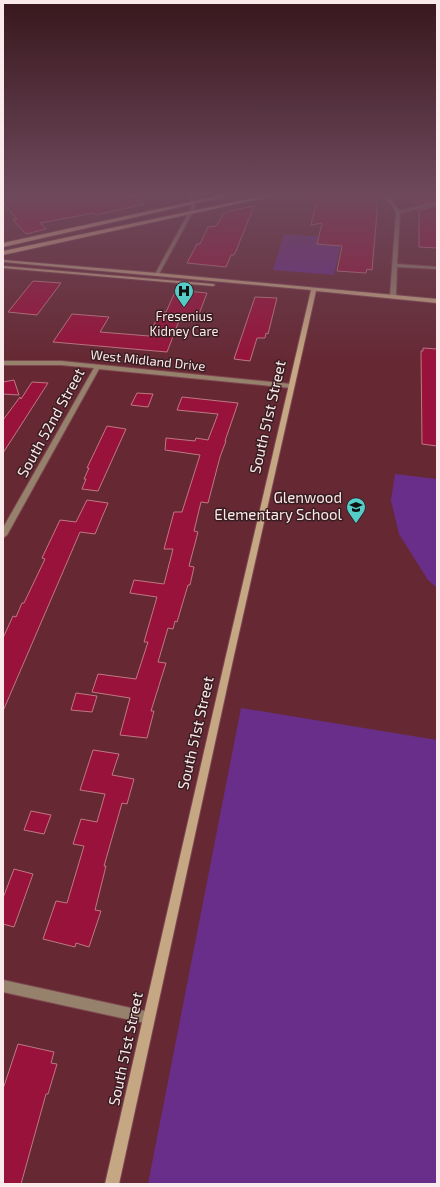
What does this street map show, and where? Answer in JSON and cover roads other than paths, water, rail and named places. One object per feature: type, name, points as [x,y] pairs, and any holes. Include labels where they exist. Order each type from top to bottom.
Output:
[{"type":"main road","points":[[3,253],[25,248]]},
{"type":"street","points":[[158,280],[157,274],[171,248]]},
{"type":"street","points":[[393,296],[395,248]]},
{"type":"street","points":[[3,261],[157,274],[437,304]]},
{"type":"street","points":[[394,265],[437,268]]},
{"type":"street","points":[[3,267],[158,280],[437,300]]},
{"type":"street","name":"South 51st Street","points":[[112,1184],[313,291]]},
{"type":"street","name":"West Midland Drive","points":[[3,363],[61,363],[291,386]]},
{"type":"street","name":"South 52nd Street","points":[[3,535],[98,366]]},
{"type":"street","points":[[3,986],[149,1018]]},
{"type":"place","name":"Fresenius Kidney Care","points":[[184,308]]},
{"type":"place","name":"Glenwood Elementary School","points":[[356,524]]}]
